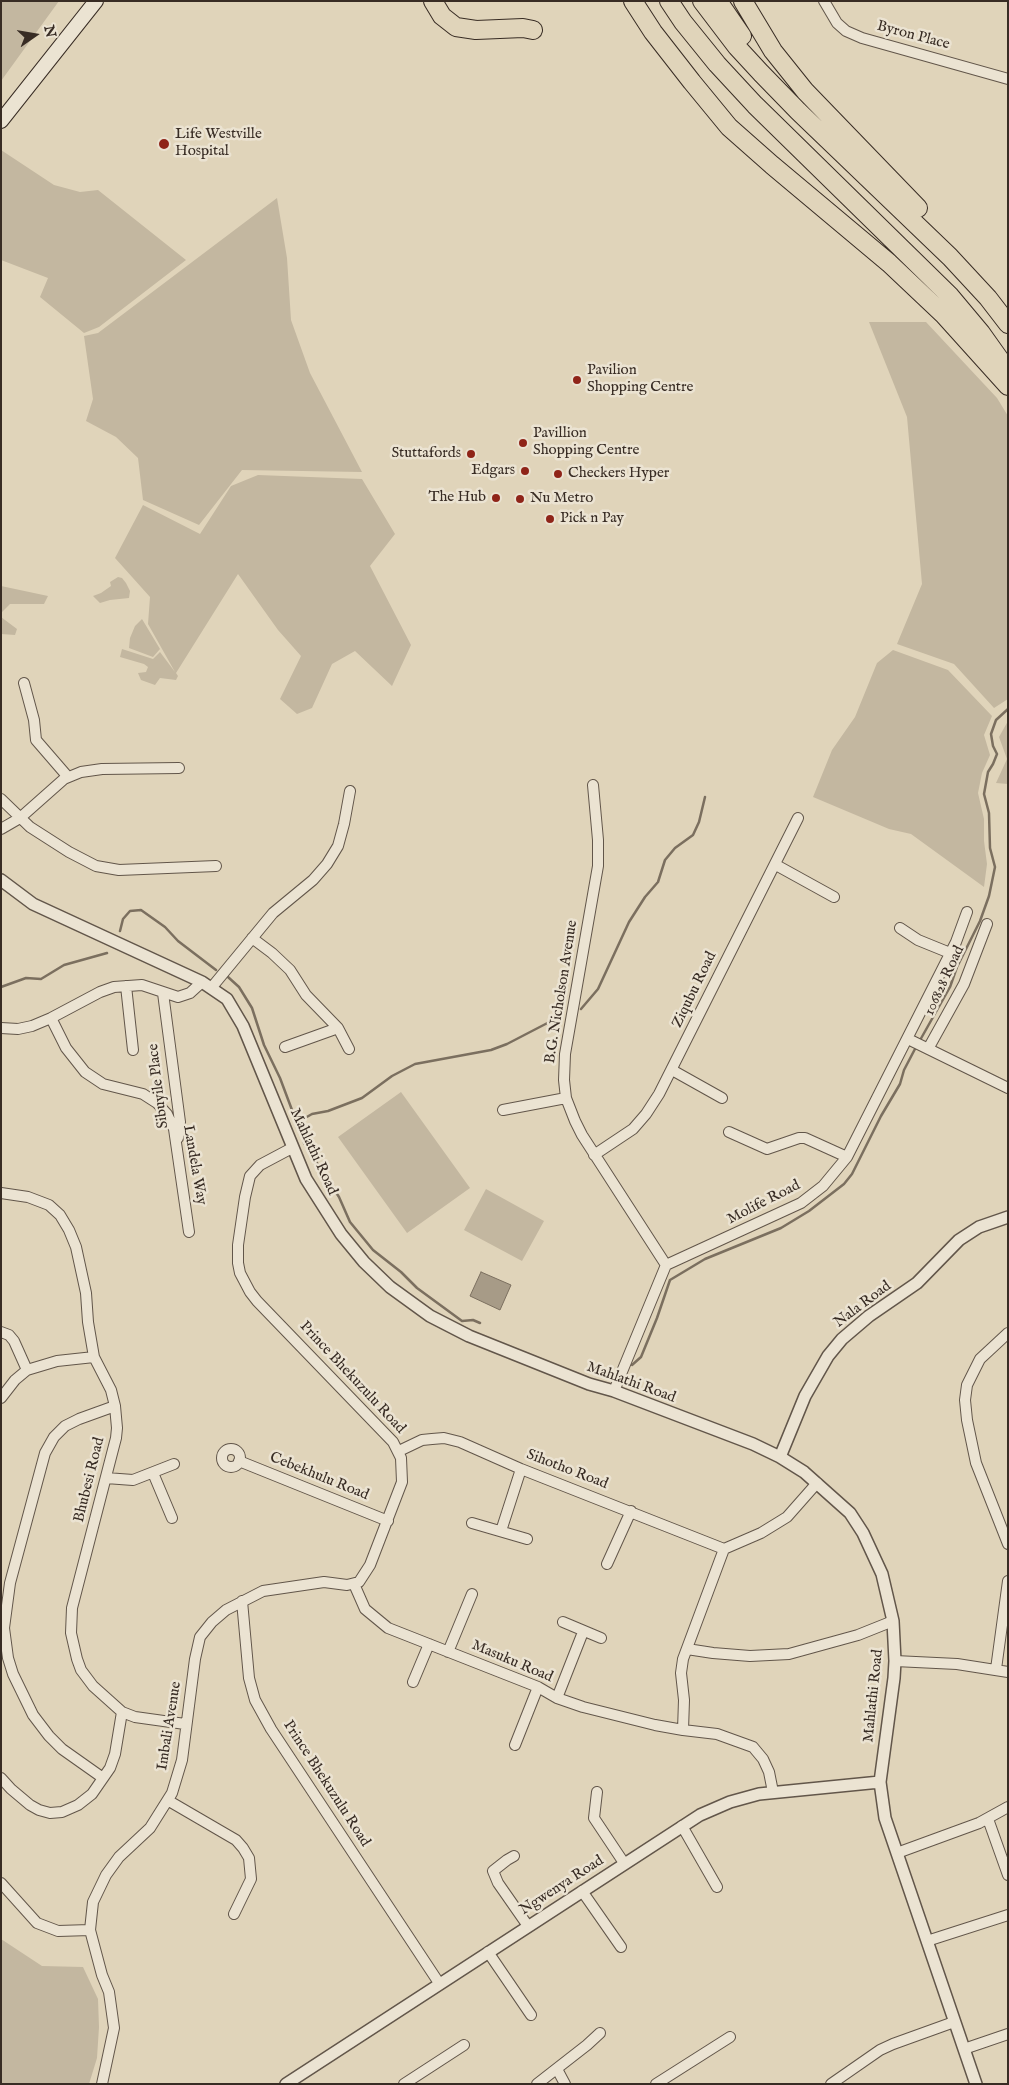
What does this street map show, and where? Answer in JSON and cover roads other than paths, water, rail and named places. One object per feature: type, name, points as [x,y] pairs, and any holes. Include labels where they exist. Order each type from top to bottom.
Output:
[{"type":"highway","points":[[433,1],[442,16],[456,26],[476,30],[522,28],[533,30]]},
{"type":"highway","points":[[619,1],[637,28],[679,82],[706,111],[729,126],[896,270],[944,315],[1008,386]]},
{"type":"highway","points":[[633,1],[653,32],[729,126]]},
{"type":"highway","points":[[669,1],[683,22],[717,64],[754,105],[950,296],[1008,371]]},
{"type":"highway","points":[[702,1],[737,47],[761,73],[950,257],[988,298],[1008,324]]},
{"type":"highway","points":[[718,1],[772,72],[810,111],[841,151]]},
{"type":"highway","points":[[742,1],[773,51],[806,91],[948,238],[966,261],[988,298]]},
{"type":"main road","points":[[1,121],[96,1]]},
{"type":"street","name":"Byron Place","points":[[824,1],[837,23],[846,31],[862,38],[1008,79]]},
{"type":"street","points":[[24,683],[34,720],[36,740],[68,777]]},
{"type":"street","points":[[1,829],[20,818],[68,777],[91,770],[178,768]]},
{"type":"street","name":"B.G. Nicholson Avenue","points":[[593,785],[598,840],[598,866],[565,1054],[564,1080],[566,1098],[575,1121],[594,1155],[666,1265]]},
{"type":"street","points":[[1,1028],[18,1029],[51,1018],[100,992],[126,986],[142,985],[173,997],[182,997],[207,984],[252,938],[273,913],[313,880],[327,864],[338,846],[350,791]]},
{"type":"street","points":[[1,799],[30,827],[69,852],[96,866],[119,870],[216,866]]},
{"type":"street","name":"Ziqubu Road","points":[[594,1155],[633,1128],[642,1119],[659,1094],[798,818]]},
{"type":"street","points":[[776,865],[834,897]]},
{"type":"street","name":"Mahlathi Road","points":[[1,880],[33,904],[207,984],[227,999],[244,1026],[292,1148],[310,1186],[341,1234],[364,1262],[390,1286],[430,1316],[470,1336],[589,1384],[614,1391],[753,1444],[780,1457],[817,1482],[842,1504],[863,1533],[882,1574],[893,1621],[895,1661],[880,1782],[885,1818],[976,2084]]},
{"type":"street","name":"Molife Road","points":[[666,1265],[801,1203],[823,1186],[848,1157],[909,1040],[963,925],[967,912]]},
{"type":"street","name":"106828 Road","points":[[926,1048],[964,984],[987,924]]},
{"type":"street","points":[[900,928],[918,940],[950,953]]},
{"type":"street","points":[[252,938],[282,961],[306,995],[338,1028],[349,1048]]},
{"type":"street","points":[[126,986],[132,1050]]},
{"type":"street","name":"Sibuyile Place","points":[[163,993],[180,1122],[177,1145]]},
{"type":"street","name":"Landela Way","points":[[51,1018],[66,1048],[85,1072],[104,1084],[143,1094],[163,1109],[174,1129],[190,1232]]},
{"type":"street","points":[[285,1047],[338,1028]]},
{"type":"street","points":[[909,1040],[1008,1088]]},
{"type":"street","points":[[672,1070],[722,1098]]},
{"type":"street","points":[[503,1110],[566,1098]]},
{"type":"street","points":[[729,1132],[767,1149],[799,1138],[805,1138],[848,1157]]},
{"type":"street","name":"Prince Bhekuzulu Road","points":[[292,1148],[260,1165],[250,1176],[238,1246],[238,1263],[240,1273],[257,1301],[388,1436],[399,1451],[402,1466],[402,1482],[370,1565],[363,1577],[354,1584]]},
{"type":"street","name":"Bhubesi Road","points":[[1,1193],[28,1197],[49,1205],[60,1215],[69,1230],[76,1247],[86,1293],[88,1322],[94,1357],[111,1390],[115,1406],[116,1438],[72,1608],[72,1633],[76,1659],[87,1679],[122,1712],[135,1717],[186,1724]]},
{"type":"street","name":"Nala Road","points":[[780,1457],[805,1396],[828,1356],[842,1339],[869,1316],[917,1282],[959,1240],[979,1227],[1008,1217]]},
{"type":"street","points":[[614,1391],[666,1265]]},
{"type":"street","points":[[1,1332],[9,1335],[14,1341],[27,1370]]},
{"type":"street","points":[[1008,1333],[980,1359],[967,1385],[965,1400],[968,1429],[976,1463],[1008,1544]]},
{"type":"street","points":[[1,1398],[15,1380],[27,1370],[51,1362],[94,1357]]},
{"type":"street","points":[[103,1778],[62,1749],[33,1715],[13,1674],[8,1658],[4,1628],[10,1583],[45,1453],[54,1437],[65,1426],[115,1406]]},
{"type":"street","name":"Sihotho Road","points":[[399,1451],[422,1440],[444,1438],[460,1442],[521,1469],[724,1549]]},
{"type":"street","name":"Cebekhulu Road","points":[[240,1461],[388,1521]]},
{"type":"street","points":[[106,1478],[126,1481],[141,1478],[174,1464]]},
{"type":"street","points":[[501,1531],[521,1469]]},
{"type":"street","points":[[154,1473],[172,1518]]},
{"type":"street","points":[[682,1730],[684,1706],[680,1673],[724,1549],[761,1533],[781,1521],[798,1505],[817,1482]]},
{"type":"street","points":[[607,1564],[631,1511]]},
{"type":"street","points":[[472,1524],[527,1539]]},
{"type":"street","points":[[996,1669],[1008,1581]]},
{"type":"street","points":[[242,1601],[268,1590],[324,1582],[354,1584]]},
{"type":"street","name":"Masuku Road","points":[[354,1584],[364,1609],[388,1628],[538,1687],[557,1698],[583,1708],[655,1725],[716,1734],[753,1747],[767,1767],[773,1792]]},
{"type":"street","points":[[448,1652],[472,1594]]},
{"type":"street","name":"Prince Bhekuzulu Road","points":[[242,1601],[249,1678],[255,1700],[271,1729],[439,1984]]},
{"type":"street","name":"Imbali Avenue","points":[[102,2084],[114,2028],[109,1992],[102,1975],[90,1930],[93,1902],[106,1875],[119,1857],[150,1828],[168,1801],[182,1760],[195,1660],[200,1637],[212,1622],[242,1601]]},
{"type":"street","points":[[687,1649],[741,1655],[789,1654],[858,1635],[893,1621]]},
{"type":"street","points":[[563,1622],[601,1638]]},
{"type":"street","points":[[557,1698],[583,1632]]},
{"type":"street","points":[[413,1682],[429,1644]]},
{"type":"street","points":[[895,1661],[958,1664],[1008,1672]]},
{"type":"street","points":[[515,1745],[538,1687]]},
{"type":"street","points":[[1,1778],[11,1790],[30,1805],[50,1813],[62,1812],[78,1805],[92,1794],[110,1768],[115,1754],[122,1712]]},
{"type":"street","name":"Ngwenya Road","points":[[286,2084],[700,1815],[745,1797],[773,1792],[880,1782]]},
{"type":"street","points":[[598,1792],[594,1818],[624,1863]]},
{"type":"street","points":[[168,1801],[236,1840],[244,1848],[250,1863],[251,1879],[234,1914]]},
{"type":"street","points":[[897,1853],[938,1840],[988,1819],[1008,1807]]},
{"type":"street","points":[[988,1819],[1008,1875]]},
{"type":"street","points":[[682,1826],[717,1887]]},
{"type":"street","points":[[514,1856],[493,1871],[498,1883],[528,1926]]},
{"type":"street","points":[[1,1883],[37,1923],[58,1931],[90,1930]]},
{"type":"street","points":[[582,1891],[621,1947]]},
{"type":"street","points":[[927,1941],[1008,1915]]},
{"type":"street","points":[[488,1952],[531,2015]]},
{"type":"street","points":[[831,2084],[880,2050],[954,2022]]},
{"type":"street","points":[[537,2084],[600,2033]]},
{"type":"street","points":[[964,2049],[1008,2034]]},
{"type":"street","points":[[656,2084],[730,2037]]},
{"type":"street","points":[[404,2084],[464,2045]]},
{"type":"street","points":[[557,2069],[565,2084]]},
{"type":"waterway","points":[[919,1042],[950,987],[957,967],[980,921],[989,896],[995,867],[990,848],[989,813],[984,794],[988,772],[997,754],[993,746],[991,734],[996,720],[1008,709]]},
{"type":"waterway","points":[[581,1009],[598,989],[629,922],[645,897],[658,882],[665,860],[675,848],[693,835],[699,822],[705,797]]},
{"type":"waterway","points":[[120,931],[123,919],[130,911],[141,910],[165,927],[178,941],[216,970]]},
{"type":"waterway","points":[[1,987],[26,978],[41,979],[64,965],[107,953]]},
{"type":"waterway","points":[[228,977],[239,987],[252,1008],[264,1045],[298,1122],[304,1143],[339,1197],[350,1222],[373,1250],[401,1272],[417,1288],[462,1321],[473,1320],[480,1323]]},
{"type":"waterway","points":[[298,1122],[312,1114],[328,1111],[362,1098],[392,1076],[415,1064],[491,1050],[507,1044],[559,1017]]},
{"type":"waterway","points":[[632,1365],[641,1357],[670,1280],[705,1259],[781,1228],[809,1211],[844,1184],[852,1174],[881,1116],[900,1084],[904,1070],[916,1047]]},
{"type":"waterway","points":[[595,1367],[610,1374]]},
{"type":"place","name":"Life Westville Hospital","points":[[164,144]]},
{"type":"place","name":"Pavilion Shopping Centre","points":[[577,380]]},
{"type":"place","name":"Pavillion Shopping Centre","points":[[523,443]]},
{"type":"place","name":"Stuttafords","points":[[471,454]]},
{"type":"place","name":"Edgars","points":[[525,471]]},
{"type":"place","name":"Checkers Hyper","points":[[558,474]]},
{"type":"place","name":"The Hub","points":[[496,498]]},
{"type":"place","name":"Nu Metro","points":[[520,499]]},
{"type":"place","name":"Pick n Pay","points":[[550,519]]}]
